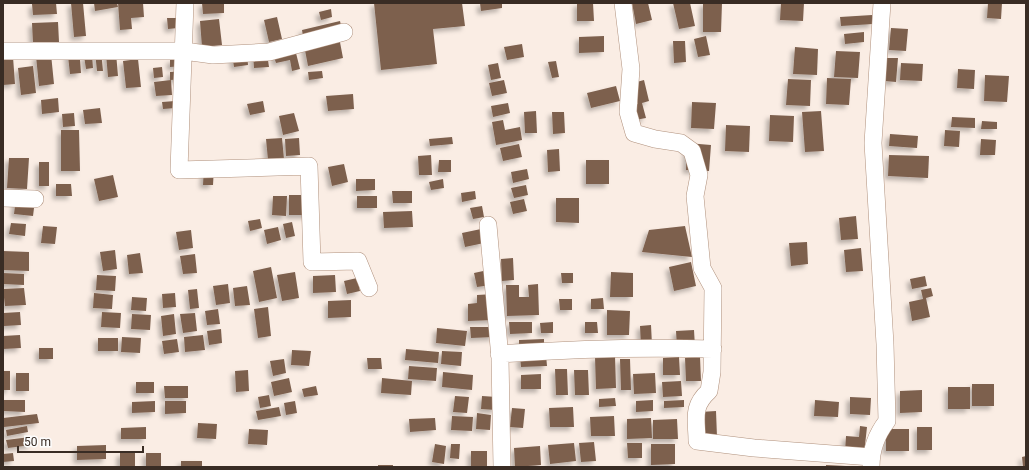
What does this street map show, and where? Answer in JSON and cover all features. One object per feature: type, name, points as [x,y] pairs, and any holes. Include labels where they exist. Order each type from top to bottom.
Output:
[{"type":"street","points":[[185,3],[179,170],[309,166],[312,262],[358,261],[369,288]]},
{"type":"street","points":[[623,3],[631,70],[628,112],[634,133],[681,143],[692,151],[699,176],[695,196],[698,235],[702,268],[712,288],[712,372],[709,391],[700,399],[696,410],[697,441],[871,462],[877,434],[887,421],[885,344],[873,143],[882,3]]},
{"type":"street","points":[[3,51],[184,51],[213,55],[269,52],[344,32]]},
{"type":"street","points":[[3,198],[35,199]]},
{"type":"street","points":[[488,226],[499,354],[502,467]]},
{"type":"street","points":[[499,354],[634,348],[712,349]]},
{"type":"building","points":[[56,3],[57,14],[33,15],[32,4]]},
{"type":"building","points":[[71,3],[83,3],[86,36],[74,37]]},
{"type":"building","points":[[94,3],[117,3],[118,7],[95,11]]},
{"type":"building","points":[[118,3],[143,3],[144,17],[131,18],[132,29],[120,30]]},
{"type":"building","points":[[202,3],[224,3],[224,13],[203,14]]},
{"type":"building","points":[[374,3],[462,3],[465,26],[433,29],[437,64],[381,70]]},
{"type":"building","points":[[480,3],[502,3],[502,8],[481,11]]},
{"type":"building","points":[[577,3],[593,3],[594,21],[577,21]]},
{"type":"building","points":[[632,3],[648,3],[652,20],[636,24]]},
{"type":"building","points":[[673,3],[690,3],[695,26],[679,29]]},
{"type":"building","points":[[703,3],[722,3],[721,32],[703,32]]},
{"type":"building","points":[[781,3],[804,3],[803,21],[780,20]]},
{"type":"building","points":[[988,3],[1002,3],[1001,19],[987,18]]},
{"type":"building","points":[[331,9],[332,17],[321,20],[319,12]]},
{"type":"building","points":[[872,15],[873,24],[841,26],[840,17]]},
{"type":"building","points":[[277,17],[282,39],[269,42],[264,20]]},
{"type":"building","points":[[167,18],[177,18],[178,28],[168,29]]},
{"type":"building","points":[[219,19],[222,45],[202,47],[200,21]]},
{"type":"building","points":[[340,21],[343,34],[304,42],[302,30]]},
{"type":"building","points":[[58,22],[59,42],[33,43],[32,23]]},
{"type":"building","points":[[891,28],[908,29],[906,51],[889,50]]},
{"type":"building","points":[[864,32],[864,42],[845,44],[844,34]]},
{"type":"building","points":[[604,36],[604,52],[579,53],[579,37]]},
{"type":"building","points":[[706,36],[710,55],[698,57],[694,39]]},
{"type":"building","points":[[339,37],[343,58],[308,66],[304,45]]},
{"type":"building","points":[[673,41],[685,41],[686,62],[674,63]]},
{"type":"building","points":[[522,44],[524,57],[507,60],[504,47]]},
{"type":"building","points":[[79,46],[81,73],[70,74],[67,47]]},
{"type":"building","points":[[795,47],[818,49],[817,75],[793,74]]},
{"type":"building","points":[[295,49],[300,69],[292,71],[290,60],[276,63],[273,54]]},
{"type":"building","points":[[101,51],[103,71],[97,71],[95,52]]},
{"type":"building","points":[[836,51],[860,52],[858,78],[834,77]]},
{"type":"building","points":[[247,52],[248,65],[234,67],[232,54]]},
{"type":"building","points":[[116,53],[118,76],[108,77],[106,54]]},
{"type":"building","points":[[267,53],[269,67],[254,68],[253,54]]},
{"type":"building","points":[[51,54],[54,84],[39,86],[36,56]]},
{"type":"building","points":[[92,55],[93,68],[86,69],[84,56]]},
{"type":"building","points":[[13,57],[15,84],[3,85],[3,58]]},
{"type":"building","points":[[183,58],[184,66],[170,67],[170,60]]},
{"type":"building","points":[[886,58],[898,58],[896,82],[885,81]]},
{"type":"building","points":[[138,59],[141,87],[126,88],[123,61]]},
{"type":"building","points":[[556,61],[559,77],[552,78],[548,62]]},
{"type":"building","points":[[498,63],[501,78],[491,80],[488,65]]},
{"type":"building","points":[[901,63],[923,64],[922,81],[900,80]]},
{"type":"building","points":[[33,66],[36,93],[21,95],[18,68]]},
{"type":"building","points":[[162,67],[163,77],[154,78],[153,68]]},
{"type":"building","points":[[958,69],[975,70],[974,89],[957,88]]},
{"type":"building","points":[[185,71],[186,79],[170,80],[170,72]]},
{"type":"building","points":[[322,71],[323,78],[309,80],[308,72]]},
{"type":"building","points":[[985,75],[1009,76],[1007,102],[984,101]]},
{"type":"building","points":[[827,78],[851,79],[849,105],[826,104]]},
{"type":"building","points":[[788,79],[811,80],[810,106],[786,105]]},
{"type":"building","points":[[171,80],[172,95],[156,96],[154,82]]},
{"type":"building","points":[[504,80],[507,93],[492,96],[489,83]]},
{"type":"building","points":[[644,80],[649,101],[642,103],[646,118],[635,120],[632,106],[638,104],[633,83]]},
{"type":"building","points":[[616,86],[620,101],[591,108],[587,93]]},
{"type":"building","points":[[353,94],[354,109],[328,111],[326,96]]},
{"type":"building","points":[[58,98],[59,112],[42,114],[41,100]]},
{"type":"building","points":[[175,101],[176,108],[163,109],[162,102]]},
{"type":"building","points":[[263,101],[265,112],[250,115],[247,104]]},
{"type":"building","points":[[692,102],[716,103],[714,129],[691,128]]},
{"type":"building","points":[[508,103],[510,113],[493,117],[491,106]]},
{"type":"building","points":[[100,108],[102,123],[85,124],[83,110]]},
{"type":"building","points":[[536,111],[537,133],[525,133],[524,112]]},
{"type":"building","points":[[821,111],[824,151],[805,152],[802,112]]},
{"type":"building","points":[[552,112],[564,112],[565,133],[553,134]]},
{"type":"building","points":[[74,113],[75,126],[63,127],[62,114]]},
{"type":"building","points":[[294,113],[299,131],[283,135],[279,116]]},
{"type":"building","points":[[770,115],[794,116],[793,142],[769,141]]},
{"type":"building","points":[[952,117],[975,118],[975,128],[951,127]]},
{"type":"building","points":[[503,120],[505,130],[520,127],[522,140],[496,145],[492,122]]},
{"type":"building","points":[[982,121],[997,122],[997,129],[981,129]]},
{"type":"building","points":[[726,125],[750,126],[749,152],[725,151]]},
{"type":"building","points":[[61,130],[79,130],[80,171],[61,171]]},
{"type":"building","points":[[945,130],[960,131],[959,147],[944,146]]},
{"type":"building","points":[[890,134],[918,136],[917,148],[889,146]]},
{"type":"building","points":[[452,137],[453,144],[430,146],[429,139]]},
{"type":"building","points":[[282,138],[284,159],[268,160],[266,139]]},
{"type":"building","points":[[299,138],[300,155],[286,156],[285,139]]},
{"type":"building","points":[[981,139],[996,140],[995,155],[980,155]]},
{"type":"building","points":[[687,143],[711,145],[709,171],[686,170]]},
{"type":"building","points":[[519,144],[522,157],[503,161],[500,148]]},
{"type":"building","points":[[559,149],[560,171],[548,172],[547,150]]},
{"type":"building","points":[[431,155],[432,175],[419,175],[418,156]]},
{"type":"building","points":[[889,155],[929,156],[928,178],[888,176]]},
{"type":"building","points":[[9,158],[29,158],[27,189],[7,188]]},
{"type":"building","points":[[439,160],[451,160],[451,172],[438,172]]},
{"type":"building","points":[[586,160],[609,160],[609,184],[586,184]]},
{"type":"building","points":[[39,162],[49,162],[49,186],[39,186]]},
{"type":"building","points":[[344,164],[348,182],[332,186],[328,167]]},
{"type":"building","points":[[204,166],[214,167],[213,185],[203,185]]},
{"type":"building","points":[[527,169],[529,179],[513,183],[511,172]]},
{"type":"building","points":[[113,175],[118,197],[99,201],[94,179]]},
{"type":"building","points":[[356,179],[375,179],[375,190],[356,191]]},
{"type":"building","points":[[443,179],[444,188],[431,190],[429,182]]},
{"type":"building","points":[[56,184],[71,184],[72,196],[56,196]]},
{"type":"building","points":[[526,185],[528,195],[514,198],[511,188]]},
{"type":"building","points":[[392,191],[412,191],[412,203],[393,203]]},
{"type":"building","points":[[475,191],[476,199],[462,202],[461,193]]},
{"type":"building","points":[[289,195],[313,195],[313,215],[289,215]]},
{"type":"building","points":[[273,196],[287,196],[286,216],[272,215]]},
{"type":"building","points":[[357,196],[377,196],[377,208],[357,208]]},
{"type":"building","points":[[16,198],[35,200],[33,216],[14,214]]},
{"type":"building","points":[[556,198],[579,198],[579,223],[556,222]]},
{"type":"building","points":[[524,199],[527,211],[513,214],[510,202]]},
{"type":"building","points":[[482,206],[484,217],[473,219],[470,208]]},
{"type":"building","points":[[412,211],[413,227],[384,228],[383,212]]},
{"type":"building","points":[[856,216],[858,239],[841,240],[839,218]]},
{"type":"building","points":[[260,219],[262,228],[250,231],[248,221]]},
{"type":"building","points":[[292,222],[295,236],[286,238],[283,224]]},
{"type":"building","points":[[11,223],[26,224],[25,236],[9,234]]},
{"type":"building","points":[[43,226],[57,227],[55,244],[41,243]]},
{"type":"building","points":[[685,226],[692,257],[642,252],[649,230]]},
{"type":"building","points":[[278,227],[281,240],[267,244],[264,230]]},
{"type":"building","points":[[481,229],[484,243],[465,247],[462,233]]},
{"type":"building","points":[[191,230],[193,248],[179,250],[176,232]]},
{"type":"building","points":[[807,242],[808,264],[791,266],[789,243]]},
{"type":"building","points":[[861,248],[863,271],[846,272],[844,250]]},
{"type":"building","points":[[115,250],[117,269],[103,271],[100,252]]},
{"type":"building","points":[[3,251],[29,252],[29,271],[3,270]]},
{"type":"building","points":[[140,253],[143,273],[129,274],[127,255]]},
{"type":"building","points":[[195,254],[197,273],[183,274],[180,256]]},
{"type":"building","points":[[513,258],[514,280],[502,281],[501,259]]},
{"type":"building","points":[[691,262],[696,286],[674,291],[669,267]]},
{"type":"building","points":[[271,267],[277,298],[259,302],[253,271]]},
{"type":"building","points":[[488,270],[491,285],[477,287],[474,273]]},
{"type":"building","points":[[295,272],[299,298],[282,301],[277,275]]},
{"type":"building","points":[[611,272],[633,273],[633,297],[610,297]]},
{"type":"building","points":[[3,273],[24,274],[24,285],[3,284]]},
{"type":"building","points":[[561,273],[573,273],[573,283],[562,283]]},
{"type":"building","points":[[97,275],[116,276],[115,291],[96,290]]},
{"type":"building","points":[[335,275],[336,292],[313,293],[313,276]]},
{"type":"building","points":[[925,276],[927,286],[912,289],[910,279]]},
{"type":"building","points":[[357,278],[360,291],[347,294],[344,281]]},
{"type":"building","points":[[228,284],[230,303],[216,305],[213,286]]},
{"type":"building","points":[[538,284],[539,315],[507,316],[506,285],[519,285],[519,297],[529,297],[528,285]]},
{"type":"building","points":[[247,286],[250,305],[235,306],[233,288]]},
{"type":"building","points":[[24,288],[26,305],[5,306],[3,289]]},
{"type":"building","points":[[931,288],[933,296],[926,298],[930,317],[912,321],[909,302],[923,299],[921,290]]},
{"type":"building","points":[[197,289],[199,308],[190,309],[188,290]]},
{"type":"building","points":[[94,293],[113,295],[112,309],[93,308]]},
{"type":"building","points":[[175,293],[176,307],[163,308],[162,294]]},
{"type":"building","points":[[494,294],[494,320],[468,321],[468,304],[477,303],[477,295]]},
{"type":"building","points":[[132,297],[147,298],[146,311],[131,310]]},
{"type":"building","points":[[603,298],[604,309],[591,309],[591,299]]},
{"type":"building","points":[[559,299],[572,299],[572,310],[560,310]]},
{"type":"building","points":[[351,300],[351,317],[328,318],[328,301]]},
{"type":"building","points":[[268,307],[271,336],[258,338],[254,309]]},
{"type":"building","points":[[218,309],[220,324],[207,325],[205,311]]},
{"type":"building","points":[[607,310],[630,311],[629,335],[607,335]]},
{"type":"building","points":[[20,312],[21,325],[4,326],[3,313]]},
{"type":"building","points":[[102,312],[121,313],[120,328],[101,327]]},
{"type":"building","points":[[195,313],[197,331],[183,333],[180,314]]},
{"type":"building","points":[[132,314],[151,315],[150,330],[131,329]]},
{"type":"building","points":[[174,314],[176,334],[163,336],[161,316]]},
{"type":"building","points":[[509,322],[532,322],[532,333],[510,334]]},
{"type":"building","points":[[553,322],[553,333],[541,333],[540,323]]},
{"type":"building","points":[[585,322],[597,322],[598,333],[585,333]]},
{"type":"building","points":[[651,325],[652,345],[641,346],[640,326]]},
{"type":"building","points":[[470,327],[494,327],[494,337],[471,338]]},
{"type":"building","points":[[437,328],[467,331],[465,346],[436,343]]},
{"type":"building","points":[[221,329],[222,343],[209,345],[207,331]]},
{"type":"building","points":[[694,330],[695,347],[677,347],[676,331]]},
{"type":"building","points":[[20,335],[21,348],[3,349],[3,336]]},
{"type":"building","points":[[203,335],[205,350],[185,352],[184,337]]},
{"type":"building","points":[[122,337],[141,338],[140,353],[121,352]]},
{"type":"building","points":[[98,338],[118,338],[118,351],[98,351]]},
{"type":"building","points":[[177,339],[179,352],[164,354],[162,341]]},
{"type":"building","points":[[544,339],[544,350],[519,351],[519,340]]},
{"type":"building","points":[[39,348],[53,348],[53,359],[39,359]]},
{"type":"building","points":[[406,349],[439,352],[438,363],[405,360]]},
{"type":"building","points":[[292,350],[311,351],[309,366],[291,365]]},
{"type":"building","points":[[442,351],[462,352],[461,366],[441,364]]},
{"type":"building","points":[[546,355],[547,366],[521,367],[520,356]]},
{"type":"building","points":[[615,356],[616,388],[596,389],[595,357]]},
{"type":"building","points":[[679,357],[680,375],[663,375],[663,358]]},
{"type":"building","points":[[700,357],[701,381],[686,381],[685,358]]},
{"type":"building","points":[[367,358],[381,358],[382,369],[368,369]]},
{"type":"building","points":[[284,359],[286,373],[273,376],[270,361]]},
{"type":"building","points":[[620,359],[630,359],[631,390],[621,390]]},
{"type":"building","points":[[409,366],[437,368],[436,381],[408,379]]},
{"type":"building","points":[[555,369],[567,369],[568,395],[556,395]]},
{"type":"building","points":[[248,370],[249,391],[236,392],[235,371]]},
{"type":"building","points":[[574,370],[588,370],[589,395],[575,395]]},
{"type":"building","points":[[3,371],[10,371],[10,390],[3,390]]},
{"type":"building","points":[[443,372],[473,375],[472,390],[442,387]]},
{"type":"building","points":[[16,373],[29,373],[29,391],[16,391]]},
{"type":"building","points":[[655,373],[656,393],[634,394],[633,374]]},
{"type":"building","points":[[541,374],[541,389],[521,389],[521,375]]},
{"type":"building","points":[[289,378],[292,392],[274,396],[271,382]]},
{"type":"building","points":[[382,378],[412,381],[411,395],[381,393]]},
{"type":"building","points":[[681,381],[682,396],[663,397],[662,382]]},
{"type":"building","points":[[136,382],[154,382],[154,393],[136,393]]},
{"type":"building","points":[[972,384],[994,384],[994,406],[972,406]]},
{"type":"building","points":[[164,386],[188,386],[188,398],[165,398]]},
{"type":"building","points":[[316,386],[318,395],[304,397],[302,389]]},
{"type":"building","points":[[948,387],[970,387],[970,409],[948,409]]},
{"type":"building","points":[[922,390],[922,412],[900,413],[900,391]]},
{"type":"building","points":[[269,395],[271,406],[260,408],[258,397]]},
{"type":"building","points":[[455,396],[469,397],[467,413],[453,412]]},
{"type":"building","points":[[482,396],[497,397],[496,410],[481,409]]},
{"type":"building","points":[[850,397],[871,398],[870,415],[850,414]]},
{"type":"building","points":[[615,398],[616,406],[599,407],[599,399]]},
{"type":"building","points":[[4,400],[25,400],[25,412],[4,411]]},
{"type":"building","points":[[653,400],[653,411],[636,412],[636,401]]},
{"type":"building","points":[[684,400],[684,407],[664,408],[664,401]]},
{"type":"building","points":[[815,400],[839,402],[838,417],[814,416]]},
{"type":"building","points":[[155,401],[155,412],[132,413],[132,402]]},
{"type":"building","points":[[165,401],[186,401],[186,413],[165,414]]},
{"type":"building","points":[[295,401],[297,413],[286,415],[284,403]]},
{"type":"building","points":[[279,407],[281,416],[258,420],[256,411]]},
{"type":"building","points":[[573,407],[574,427],[550,427],[549,408]]},
{"type":"building","points":[[512,408],[525,409],[523,428],[510,427]]},
{"type":"building","points":[[716,411],[717,437],[701,437],[700,412]]},
{"type":"building","points":[[477,413],[491,415],[490,430],[476,429]]},
{"type":"building","points":[[37,414],[39,423],[4,427],[3,418]]},
{"type":"building","points":[[452,416],[473,417],[472,431],[451,430]]},
{"type":"building","points":[[614,416],[615,436],[591,436],[590,417]]},
{"type":"building","points":[[435,418],[436,430],[410,432],[409,419]]},
{"type":"building","points":[[651,418],[652,438],[627,439],[627,419]]},
{"type":"building","points":[[677,419],[678,439],[653,439],[653,420]]},
{"type":"building","points":[[198,423],[217,424],[216,439],[197,438]]},
{"type":"building","points":[[27,426],[28,432],[7,436],[6,430]]},
{"type":"building","points":[[860,426],[867,427],[864,454],[845,452],[846,436],[859,437]]},
{"type":"building","points":[[146,427],[146,439],[121,439],[121,428]]},
{"type":"building","points":[[917,427],[932,427],[932,450],[917,450]]},
{"type":"building","points":[[249,429],[268,430],[267,445],[248,444]]},
{"type":"building","points":[[886,429],[909,429],[909,451],[886,451]]},
{"type":"building","points":[[30,437],[31,445],[8,448],[6,440]]},
{"type":"building","points":[[594,442],[596,461],[581,462],[579,443]]},
{"type":"building","points":[[574,443],[576,461],[550,464],[548,445]]},
{"type":"building","points":[[627,443],[642,443],[642,458],[628,458]]},
{"type":"building","points":[[435,444],[446,446],[444,464],[432,462]]},
{"type":"building","points":[[451,444],[460,444],[459,459],[450,458]]},
{"type":"building","points":[[651,444],[675,444],[675,464],[651,465]]},
{"type":"building","points":[[106,445],[106,459],[77,460],[77,446]]},
{"type":"building","points":[[540,446],[541,465],[515,467],[514,448]]},
{"type":"building","points":[[471,451],[487,451],[487,467],[471,467]]},
{"type":"building","points":[[13,453],[14,461],[3,462],[3,454]]},
{"type":"building","points":[[120,453],[135,453],[135,467],[120,467]]},
{"type":"building","points":[[146,453],[161,453],[161,467],[146,467]]},
{"type":"building","points":[[1026,456],[1026,467],[1023,467],[1022,457]]},
{"type":"building","points":[[181,461],[202,461],[202,467],[181,467]]},
{"type":"building","points":[[378,465],[393,465],[393,467],[378,467]]},
{"type":"building","points":[[826,465],[846,466],[846,467],[826,467]]}]
